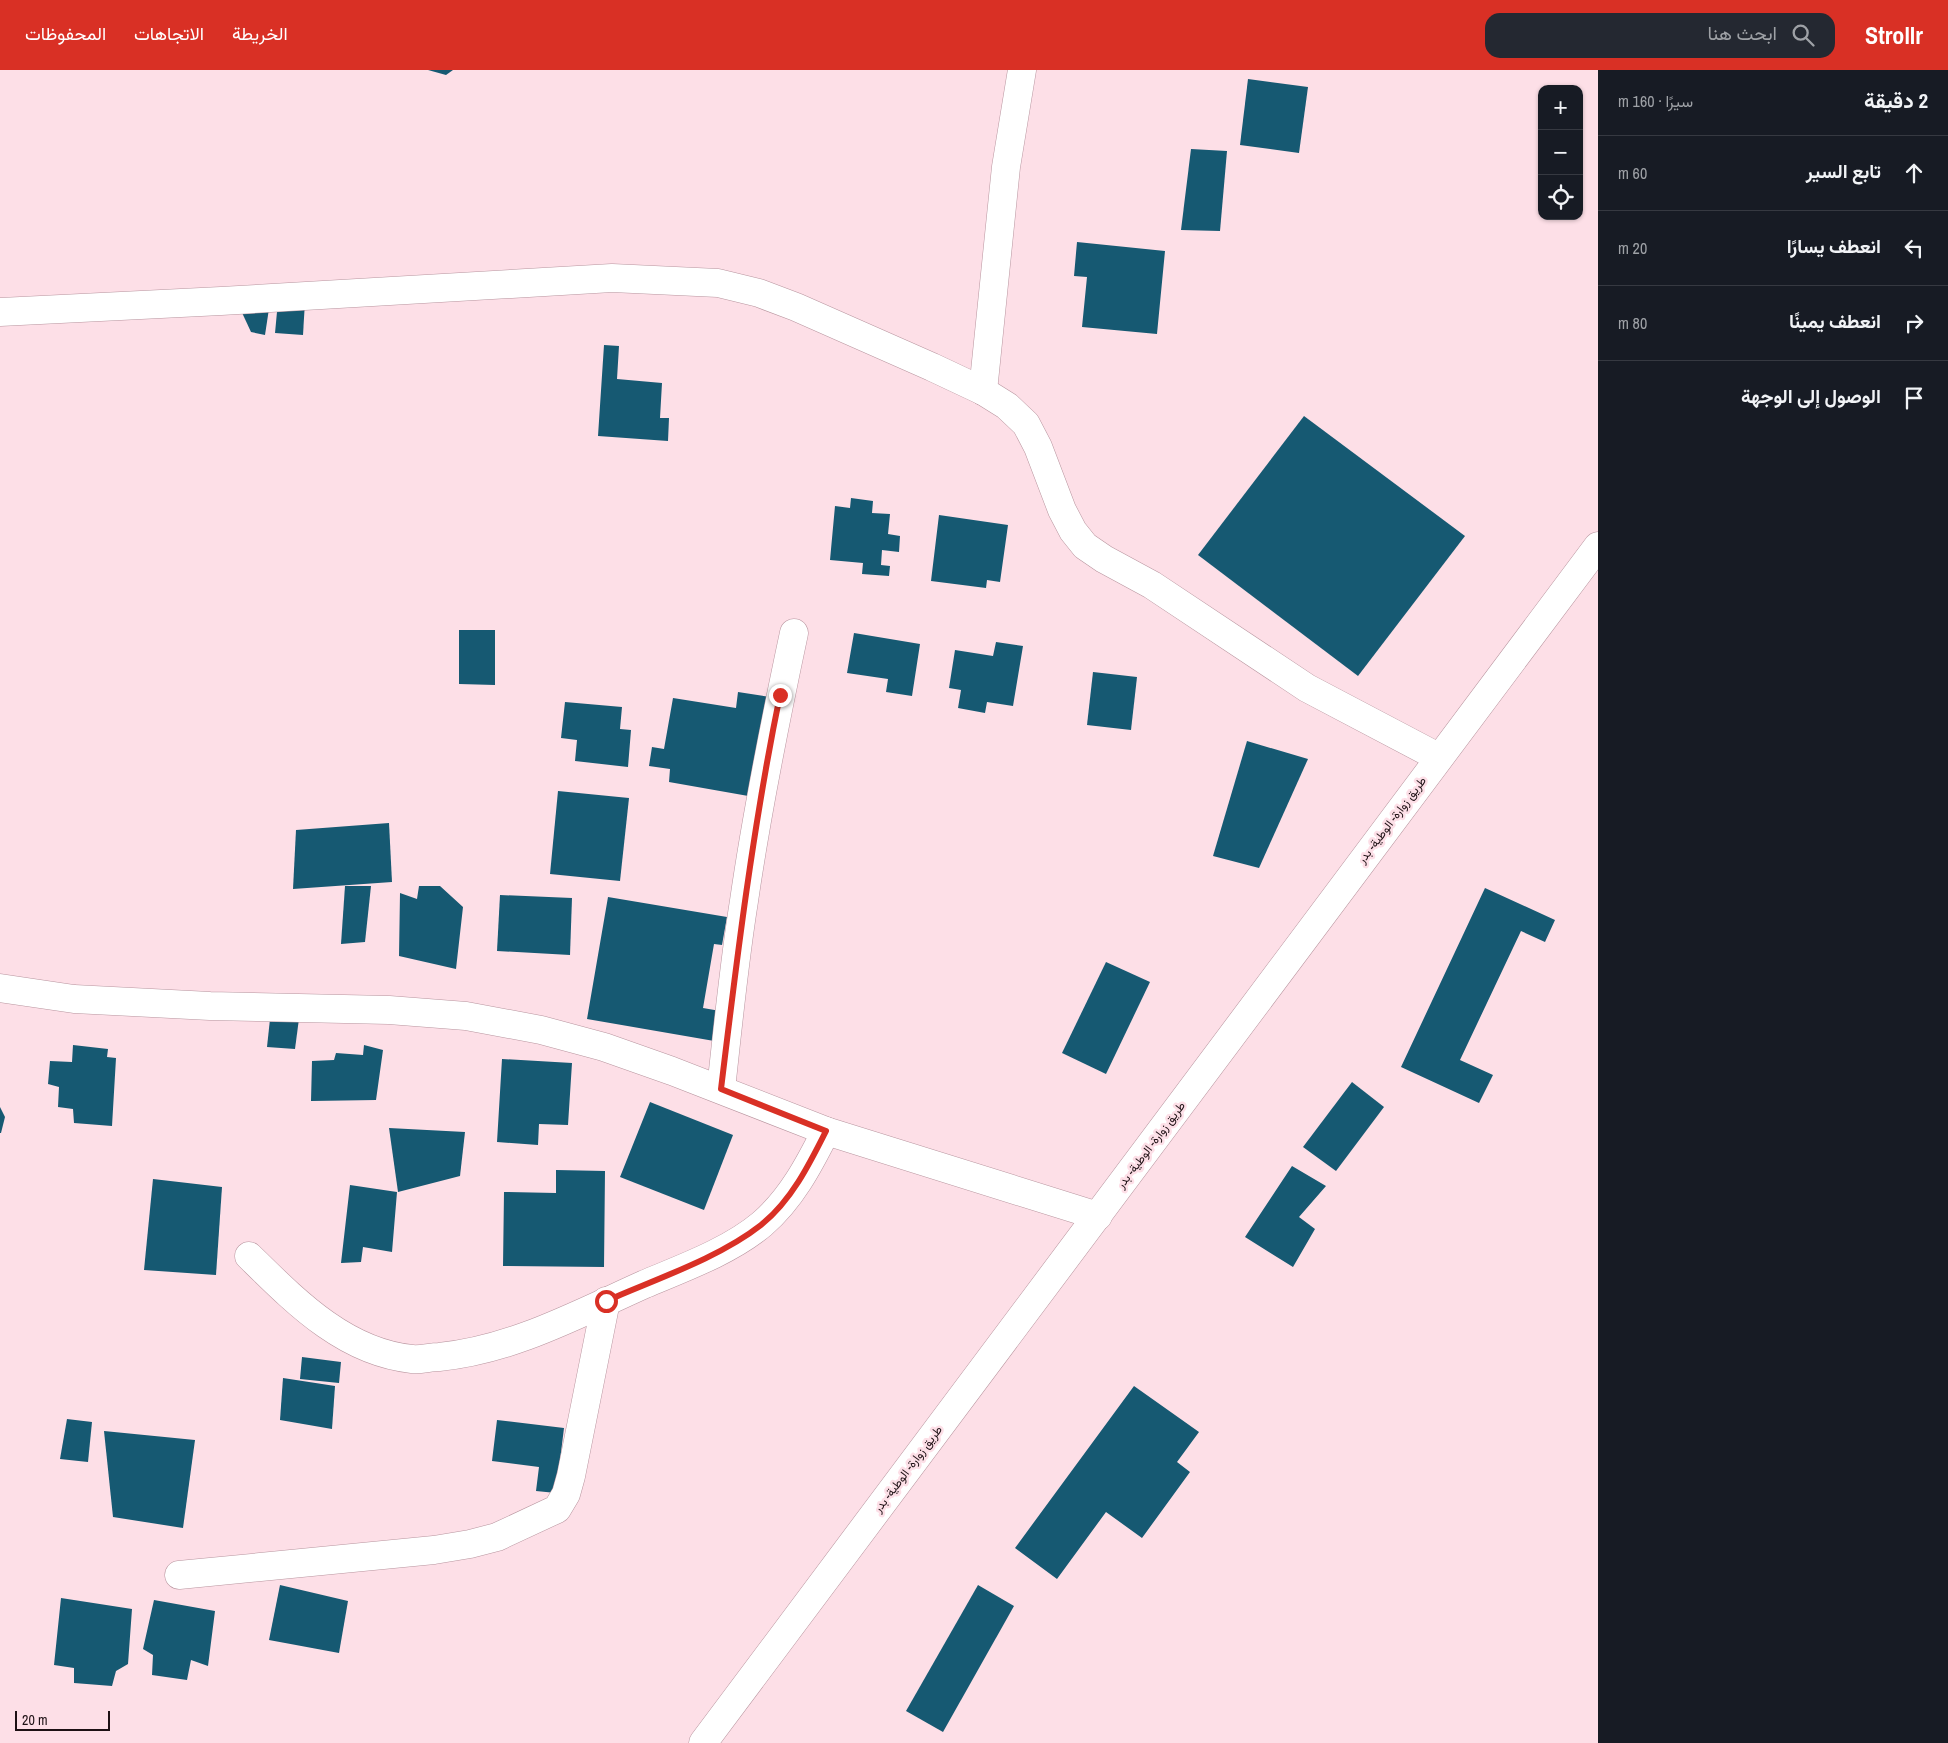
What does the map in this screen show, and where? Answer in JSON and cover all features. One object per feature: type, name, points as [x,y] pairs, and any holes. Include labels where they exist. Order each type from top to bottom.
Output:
[{"type":"main road","points":[[983,390],[1006,167],[1022,70]]},
{"type":"main road","points":[[0,312],[231,301],[612,278],[718,283],[759,293],[796,307],[983,390],[1007,406],[1026,424],[1038,447],[1062,510],[1073,531],[1086,546],[1104,559],[1152,585],[1307,688],[1438,757]]},
{"type":"main road","name":"طريق زوارة- الوطية- بدر","points":[[703,1743],[1098,1216],[1438,757],[1598,546]]},
{"type":"main road","points":[[721,1089],[743,903],[754,834],[766,765],[794,633]]},
{"type":"main road","points":[[0,988],[74,999],[210,1006],[389,1010],[466,1016],[541,1030],[604,1047],[721,1089],[826,1131],[1098,1216]]},
{"type":"main road","points":[[249,1256],[294,1301],[334,1331],[374,1350],[413,1359],[465,1354],[507,1344],[728,1247],[762,1224],[786,1199],[804,1175],[826,1131]]},
{"type":"main road","points":[[179,1576],[434,1550],[470,1544],[497,1537],[557,1509],[566,1494],[571,1476],[606,1301]]},
{"type":"building","points":[[428,70],[453,70],[446,75]]},
{"type":"building","points":[[1248,79],[1308,87],[1299,153],[1240,145]]},
{"type":"building","points":[[1191,149],[1227,151],[1220,231],[1181,230]]},
{"type":"building","points":[[1077,242],[1165,251],[1157,334],[1082,327],[1087,277],[1074,276]]},
{"type":"building","points":[[278,301],[305,301],[303,335],[275,333]]},
{"type":"building","points":[[270,302],[265,335],[251,332],[238,304]]},
{"type":"building","points":[[604,345],[619,346],[617,379],[662,383],[660,418],[669,418],[668,441],[598,436]]},
{"type":"building","points":[[1304,416],[1465,536],[1358,676],[1198,555]]},
{"type":"building","points":[[851,498],[873,501],[872,513],[890,514],[888,534],[900,536],[899,552],[882,550],[881,565],[890,566],[889,576],[862,574],[863,563],[830,560],[835,506],[850,508]]},
{"type":"building","points":[[939,515],[1008,525],[1000,582],[987,580],[986,588],[931,581]]},
{"type":"building","points":[[459,630],[495,630],[495,685],[459,684]]},
{"type":"building","points":[[854,633],[920,644],[912,696],[886,692],[888,679],[847,673]]},
{"type":"building","points":[[996,642],[1023,646],[1013,706],[987,702],[985,713],[958,708],[961,690],[949,688],[955,650],[993,656]]},
{"type":"building","points":[[1093,672],[1137,677],[1131,730],[1087,725]]},
{"type":"building","points":[[738,692],[770,697],[754,797],[669,782],[670,769],[649,766],[652,747],[664,749],[673,698],[736,708]]},
{"type":"building","points":[[565,702],[622,707],[620,729],[631,730],[628,767],[575,761],[577,740],[561,738]]},
{"type":"building","points":[[1247,741],[1308,759],[1259,868],[1213,856]]},
{"type":"building","points":[[558,791],[629,798],[620,881],[550,874]]},
{"type":"building","points":[[389,823],[392,882],[293,889],[296,830]]},
{"type":"building","points":[[345,886],[371,886],[365,942],[341,944]]},
{"type":"building","points":[[419,886],[440,886],[463,907],[456,969],[399,956],[400,893],[417,899]]},
{"type":"building","points":[[1485,888],[1555,920],[1545,942],[1521,931],[1460,1060],[1493,1075],[1479,1103],[1401,1067]]},
{"type":"building","points":[[500,895],[572,898],[570,955],[497,951]]},
{"type":"building","points":[[608,897],[727,917],[722,945],[714,944],[703,1008],[726,1012],[720,1042],[587,1019]]},
{"type":"building","points":[[1106,962],[1150,982],[1106,1074],[1062,1053]]},
{"type":"building","points":[[271,1010],[300,1011],[295,1049],[267,1047]]},
{"type":"building","points":[[73,1045],[108,1049],[107,1057],[116,1058],[112,1126],[74,1123],[73,1109],[58,1107],[59,1087],[48,1084],[50,1061],[72,1062]]},
{"type":"building","points":[[364,1045],[383,1050],[376,1100],[311,1101],[312,1061],[334,1060],[336,1053],[363,1055]]},
{"type":"building","points":[[502,1059],[572,1063],[568,1125],[539,1124],[538,1145],[497,1142]]},
{"type":"building","points":[[1352,1082],[1384,1107],[1336,1171],[1303,1147]]},
{"type":"building","points":[[650,1102],[733,1135],[704,1210],[620,1177]]},
{"type":"building","points":[[0,1107],[5,1117],[1,1133],[0,1133]]},
{"type":"building","points":[[389,1128],[465,1132],[460,1176],[398,1192]]},
{"type":"building","points":[[1292,1166],[1326,1186],[1299,1217],[1315,1229],[1293,1267],[1245,1237]]},
{"type":"building","points":[[556,1170],[605,1171],[604,1267],[503,1266],[504,1192],[556,1193]]},
{"type":"building","points":[[153,1179],[222,1187],[216,1275],[144,1270]]},
{"type":"building","points":[[350,1185],[397,1192],[392,1252],[363,1247],[361,1262],[341,1263]]},
{"type":"building","points":[[302,1357],[341,1362],[339,1383],[300,1379]]},
{"type":"building","points":[[283,1378],[335,1386],[332,1429],[280,1420]]},
{"type":"building","points":[[1134,1386],[1199,1432],[1177,1462],[1190,1472],[1142,1538],[1106,1512],[1057,1579],[1015,1548]]},
{"type":"building","points":[[67,1419],[92,1422],[88,1462],[60,1459]]},
{"type":"building","points":[[497,1420],[564,1428],[556,1493],[536,1491],[539,1467],[492,1461]]},
{"type":"building","points":[[104,1431],[195,1440],[183,1528],[113,1517]]},
{"type":"building","points":[[280,1585],[348,1601],[339,1653],[269,1640]]},
{"type":"building","points":[[978,1585],[1014,1606],[943,1732],[906,1711]]},
{"type":"building","points":[[61,1598],[132,1609],[128,1664],[116,1671],[112,1686],[74,1683],[74,1668],[54,1665]]},
{"type":"building","points":[[154,1600],[215,1611],[208,1666],[191,1660],[187,1680],[152,1675],[153,1655],[143,1649]]},
{"type":"route","points":[[606,1301],[728,1247],[762,1224],[786,1199],[804,1175],[826,1131],[721,1089],[743,903],[766,765],[780,695]]}]
